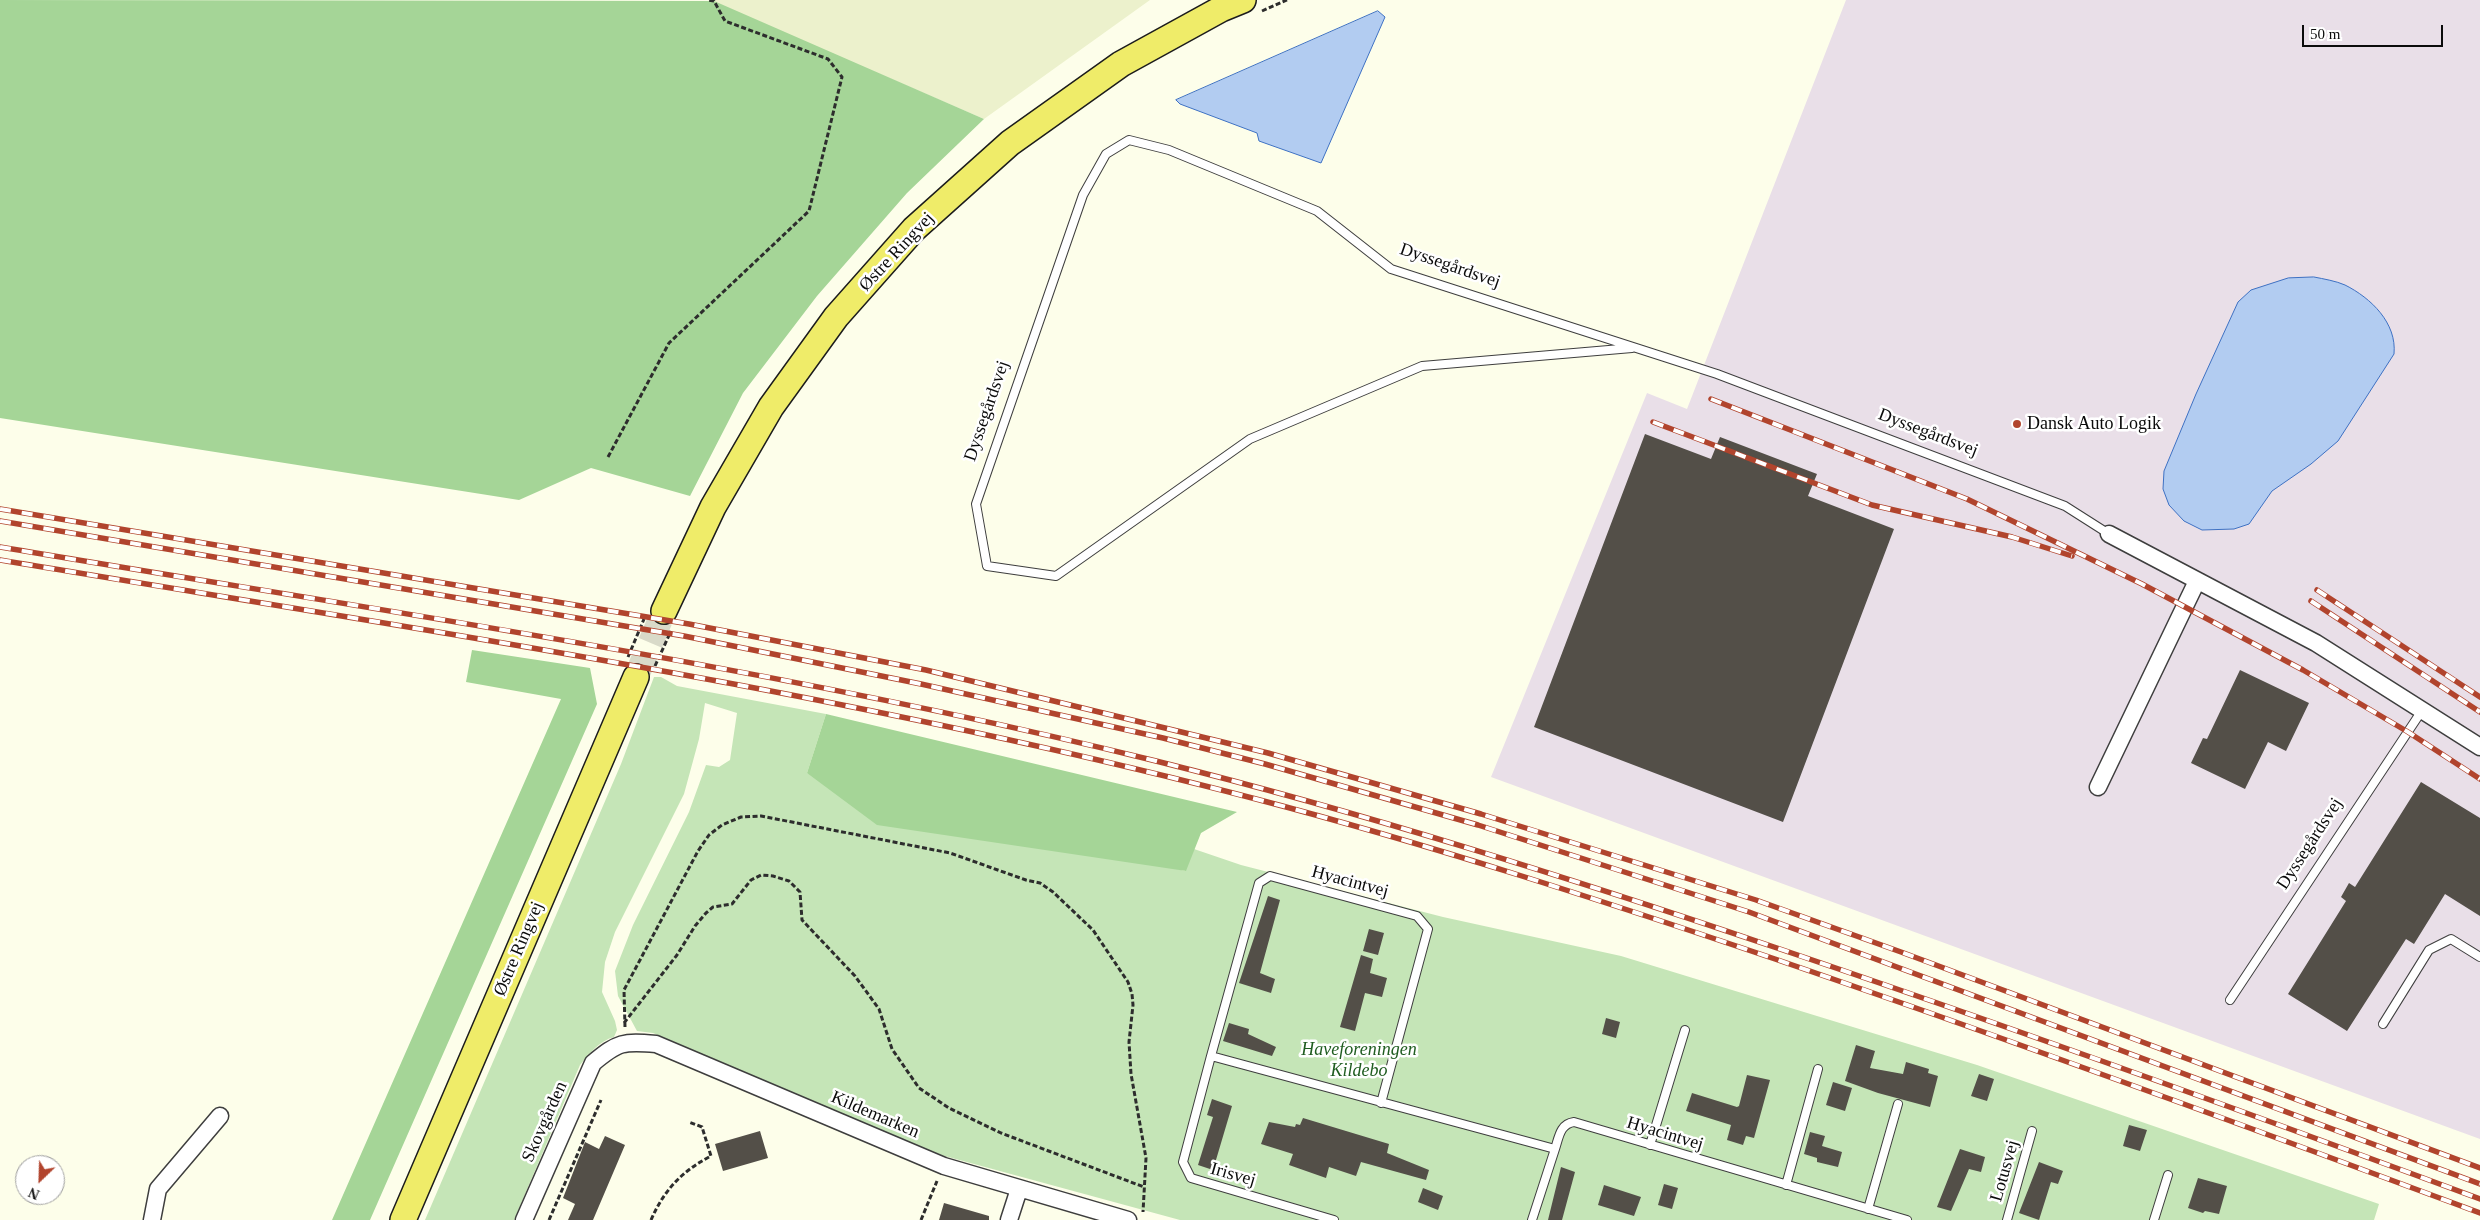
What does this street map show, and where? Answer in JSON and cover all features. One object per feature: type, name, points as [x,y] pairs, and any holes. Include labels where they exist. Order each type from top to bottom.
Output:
[{"type":"main road","name":"Østre Ringvej","points":[[662,615],[713,507],[771,407],[836,317],[914,229],[1010,143],[1121,64],[1221,9],[1248,8]]},
{"type":"main road","name":"Østre Ringvej","points":[[403,1220],[639,668]]},
{"type":"street","name":"Dyssegårdsvej","points":[[2109,534],[2316,643],[2423,709],[2480,747]]},
{"type":"street","points":[[2098,787],[2196,581]]},
{"type":"street","name":"Kildemarken","points":[[611,1047],[630,1043],[656,1044],[944,1166],[1128,1220]]},
{"type":"street","name":"Skovgården","points":[[524,1220],[593,1063],[611,1047]]},
{"type":"street","points":[[152,1220],[158,1190],[220,1116]]},
{"type":"street","points":[[1009,1220],[1018,1189]]},
{"type":"lane","name":"Dyssegårdsvej","points":[[1632,348],[1422,366],[1250,439],[1056,576],[987,566],[976,504],[1083,195],[1106,154],[1129,140],[1169,150],[1317,211],[1391,269],[1717,374],[2065,506],[2109,534]]},
{"type":"lane","name":"Dyssegårdsvej","points":[[2230,1000],[2423,709]]},
{"type":"lane","name":"Hyacintvej","points":[[1197,1112],[1259,882],[1270,876],[1346,895],[1417,916],[1428,929],[1381,1103]]},
{"type":"lane","points":[[2383,1024],[2428,950],[2452,939],[2480,957]]},
{"type":"lane","points":[[1650,1145],[1685,1030]]},
{"type":"lane","points":[[1212,1056],[1555,1149]]},
{"type":"lane","points":[[1786,1185],[1818,1069]]},
{"type":"lane","points":[[1868,1209],[1898,1104]]},
{"type":"lane","name":"Irisvej","points":[[1197,1112],[1183,1162],[1191,1178],[1334,1220]]},
{"type":"lane","name":"Hyacintvej","points":[[1532,1220],[1562,1127],[1567,1123],[1574,1122],[1868,1209],[1891,1218],[1907,1220]]},
{"type":"lane","name":"Lotusvej","points":[[2007,1220],[2032,1131]]},
{"type":"lane","points":[[2154,1220],[2168,1175]]},
{"type":"path","points":[[608,458],[668,343],[809,211],[842,77],[828,59],[725,21],[714,1],[708,0]]},
{"type":"path","points":[[1248,8],[1287,0]]},
{"type":"path","points":[[639,668],[662,615]]},
{"type":"path","points":[[639,668],[662,615]]},
{"type":"path","points":[[630,1043],[624,1024],[624,990],[698,851],[709,835],[722,825],[741,817],[761,816],[950,853],[1026,880],[1040,883],[1093,930],[1128,982],[1133,1005],[1129,1042],[1131,1074],[1146,1158],[1143,1220]]},
{"type":"path","points":[[624,1024],[677,955],[694,926],[706,913],[713,907],[732,904],[751,880],[761,876],[773,876],[789,880],[800,892],[802,920],[855,976],[879,1009],[892,1049],[919,1088],[943,1105],[1002,1133],[1144,1187]]},
{"type":"path","points":[[549,1220],[601,1100]]},
{"type":"path","points":[[651,1220],[669,1186],[690,1166],[711,1156],[702,1127],[690,1122]]},
{"type":"path","points":[[921,1220],[944,1166]]},
{"type":"shaded area","points":[[1846,0],[2480,0],[2480,1139],[1491,777],[1647,393],[1687,409]]},
{"type":"green space","points":[[0,0],[714,1],[984,119],[907,193],[817,296],[743,393],[690,496],[591,468],[519,500],[0,418]]},
{"type":"green space","points":[[708,0],[1150,0],[984,119]]},
{"type":"green space","points":[[472,650],[590,668],[597,704],[370,1220],[332,1220],[561,699],[466,682]]},
{"type":"green space","name":"Haveforeningen Kildebo","points":[[654,677],[661,677],[677,686],[826,714],[807,773],[1185,871],[1194,849],[1241,865],[1443,917],[1621,956],[1977,1065],[2379,1204],[2374,1220],[1180,1220],[941,1155],[653,1033],[637,1031],[618,996],[615,971],[633,925],[689,812],[706,765],[719,767],[730,760],[737,713],[705,703],[699,739],[684,794],[615,932],[605,962],[602,992],[615,1021],[617,1030],[614,1037],[599,1044],[580,1065],[514,1220],[425,1220],[621,764]]},
{"type":"green space","points":[[826,714],[1237,812],[1201,833],[1186,871],[877,825],[807,773]]},
{"type":"water","points":[[1378,11],[1385,17],[1321,163],[1259,141],[1257,133],[1180,104],[1176,100]]},
{"type":"water","points":[[2314,277],[2345,285],[2373,304],[2387,322],[2394,343],[2394,354],[2338,441],[2311,464],[2272,491],[2249,524],[2234,529],[2202,530],[2184,521],[2169,505],[2163,489],[2164,471],[2196,394],[2238,302],[2251,290],[2288,278]]},
{"type":"building","points":[[1645,434],[1711,459],[1720,437],[1817,474],[1808,496],[1894,529],[1783,822],[1534,727]]},
{"type":"building","points":[[2240,670],[2309,703],[2286,751],[2268,742],[2245,789],[2191,763],[2203,738],[2207,739]]},
{"type":"building","points":[[2421,782],[2480,818],[2480,916],[2445,894],[2414,944],[2406,939],[2347,1031],[2288,994],[2346,901],[2341,897],[2349,883],[2355,887]]},
{"type":"building","points":[[1268,896],[1280,900],[1260,973],[1275,979],[1271,993],[1239,983]]},
{"type":"building","points":[[1369,929],[1384,933],[1378,955],[1363,951]]},
{"type":"building","points":[[1361,955],[1373,959],[1370,973],[1387,978],[1382,997],[1365,993],[1355,1031],[1340,1027]]},
{"type":"building","points":[[1606,1018],[1620,1022],[1616,1038],[1602,1034]]},
{"type":"building","points":[[1229,1023],[1249,1029],[1248,1034],[1276,1047],[1272,1056],[1223,1041]]},
{"type":"building","points":[[1856,1045],[1875,1051],[1870,1068],[1903,1074],[1906,1062],[1929,1069],[1928,1073],[1938,1076],[1930,1107],[1878,1093],[1845,1081]]},
{"type":"building","points":[[1979,1074],[1994,1079],[1987,1101],[1971,1096]]},
{"type":"building","points":[[1747,1075],[1770,1080],[1754,1138],[1746,1136],[1743,1145],[1727,1140],[1731,1125],[1686,1111],[1692,1093],[1739,1106]]},
{"type":"building","points":[[1833,1082],[1852,1088],[1845,1111],[1826,1105]]},
{"type":"building","points":[[1212,1099],[1232,1106],[1213,1170],[1198,1165],[1213,1117],[1207,1115]]},
{"type":"building","points":[[1303,1118],[1389,1144],[1387,1153],[1429,1170],[1426,1180],[1361,1162],[1356,1176],[1329,1167],[1326,1178],[1289,1165],[1293,1154],[1261,1144],[1269,1122],[1295,1127],[1296,1124],[1300,1125]]},
{"type":"building","points":[[2129,1125],[2147,1130],[2140,1151],[2123,1146]]},
{"type":"building","points":[[760,1131],[768,1158],[723,1171],[715,1144]]},
{"type":"building","points":[[1810,1132],[1825,1136],[1822,1146],[1842,1152],[1838,1167],[1817,1162],[1817,1158],[1804,1154]]},
{"type":"building","points":[[605,1136],[625,1145],[593,1220],[568,1220],[575,1204],[563,1198],[585,1142],[599,1149]]},
{"type":"building","points":[[1960,1149],[1985,1157],[1981,1172],[1969,1169],[1951,1211],[1937,1207]]},
{"type":"building","points":[[2039,1162],[2063,1171],[2058,1184],[2051,1182],[2039,1220],[2019,1213]]},
{"type":"building","points":[[1561,1167],[1575,1172],[1562,1220],[1548,1220]]},
{"type":"building","points":[[2198,1178],[2227,1186],[2219,1214],[2205,1211],[2203,1213],[2188,1208]]},
{"type":"building","points":[[1664,1184],[1678,1188],[1672,1209],[1658,1205]]},
{"type":"building","points":[[1604,1185],[1641,1197],[1634,1216],[1598,1205]]},
{"type":"building","points":[[1423,1188],[1443,1196],[1438,1210],[1418,1202]]},
{"type":"building","points":[[944,1203],[989,1216],[989,1220],[939,1220]]},
{"type":"tunnel","points":[[636,677],[664,611]]},
{"type":"railway","points":[[1711,399],[1967,499],[2142,584],[2303,670],[2408,732],[2480,779]]},
{"type":"railway","points":[[1653,422],[1872,505],[2012,537],[2072,556]]},
{"type":"railway","points":[[0,509],[689,624],[926,670],[1268,753],[1481,814],[1756,900],[1901,952],[2480,1168]]},
{"type":"railway","points":[[0,521],[684,636],[921,684],[1163,738],[1265,764],[1478,825],[1749,912],[2480,1184]]},
{"type":"railway","points":[[0,547],[435,618],[725,669],[1013,727],[1234,781],[1467,848],[1621,896],[1774,947],[2128,1070],[2480,1199]]},
{"type":"railway","points":[[0,560],[474,638],[788,694],[945,726],[1101,761],[1256,799],[1387,835],[1517,874],[1775,959],[2128,1084],[2480,1213]]},
{"type":"railway","points":[[2317,590],[2480,697]]},
{"type":"railway","points":[[2311,601],[2480,712]]},
{"type":"place","name":"Dansk Auto Logik","points":[[2017,424]]}]
